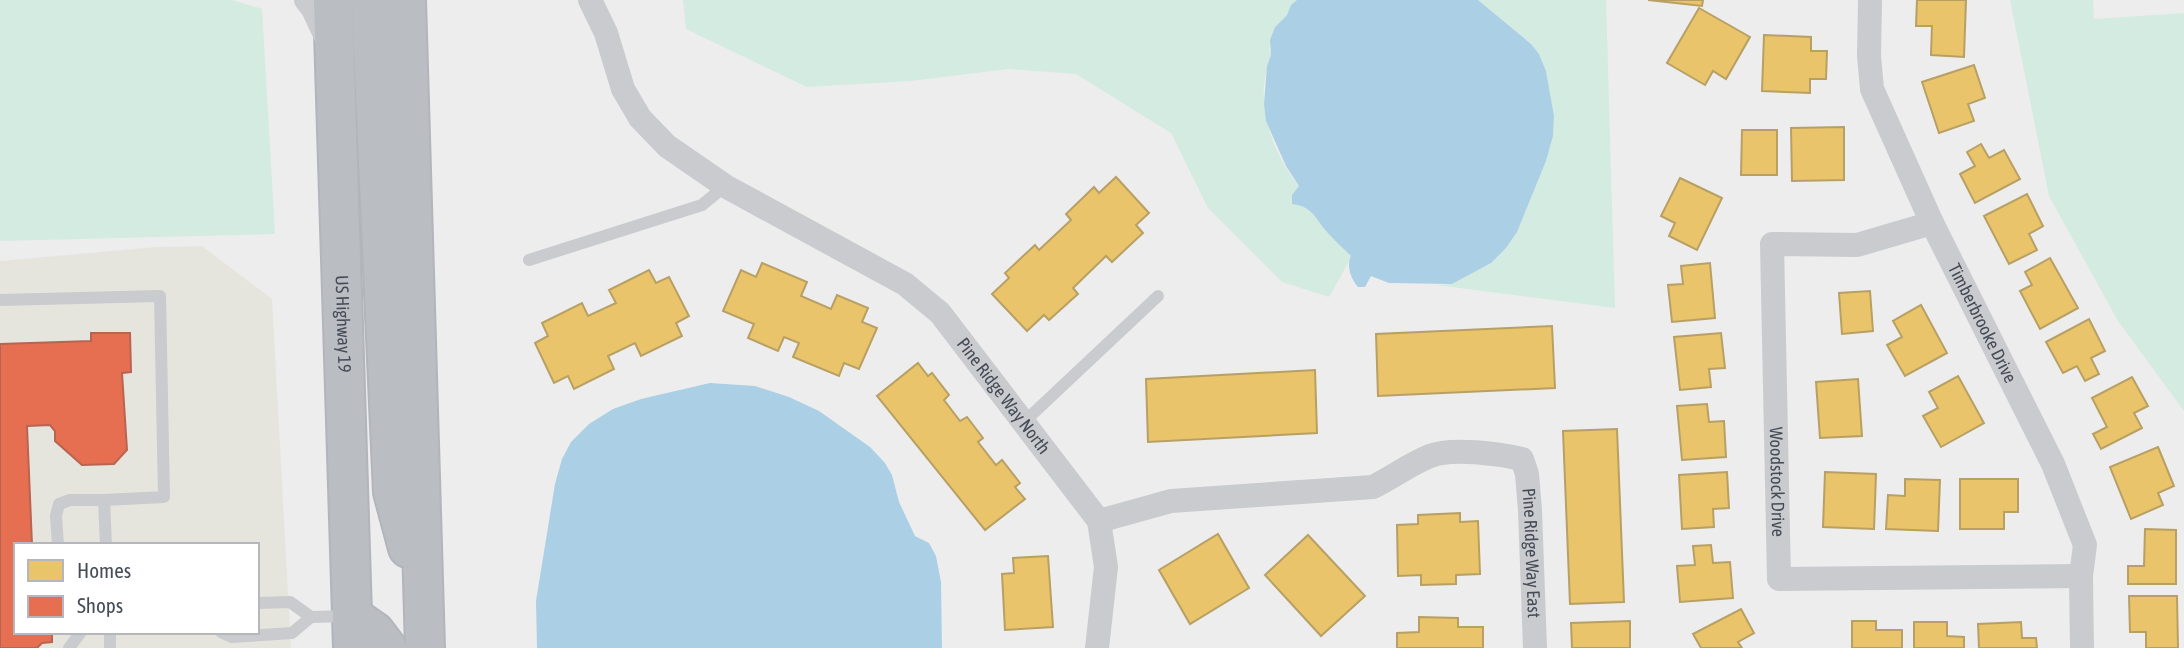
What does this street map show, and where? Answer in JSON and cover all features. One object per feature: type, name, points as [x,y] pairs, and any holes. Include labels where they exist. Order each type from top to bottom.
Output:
[{"type":"highway","name":"US Highway 19","points":[[333,0],[352,632]]},
{"type":"highway","points":[[369,0],[393,492],[424,604]]},
{"type":"highway","points":[[406,0],[425,648]]},
{"type":"highway","points":[[352,632],[375,632],[387,648]]},
{"type":"street","points":[[306,0],[327,40],[335,75]]},
{"type":"street","name":"Pine Ridge Way North","points":[[590,0],[606,33],[623,89],[640,118],[667,146],[725,186],[905,284],[940,313],[1099,521]]},
{"type":"street","name":"Timberbrooke Drive","points":[[1870,0],[1869,56],[1872,89],[1932,223],[2053,464],[2084,545],[2081,576],[2082,648]]},
{"type":"street","name":"Woodstock Drive","points":[[1932,223],[1857,245],[1772,244],[1779,579],[2081,576]]},
{"type":"street","name":"Pine Ridge Way East","points":[[1099,521],[1171,500],[1373,487],[1411,464],[1434,454],[1492,452],[1522,459],[1527,474],[1530,510],[1535,648]]},
{"type":"street","points":[[1097,648],[1106,567],[1099,521]]},
{"type":"lane","points":[[529,260],[702,205],[725,186]]},
{"type":"lane","points":[[0,300],[160,296],[163,497],[70,500],[59,504],[56,516],[58,543]]},
{"type":"lane","points":[[1024,422],[1158,296]]},
{"type":"lane","points":[[104,500],[106,543]]},
{"type":"lane","points":[[259,603],[290,602],[311,617],[352,632]]},
{"type":"lane","points":[[229,639],[292,633],[311,617]]},
{"type":"shaded area","points":[[202,246],[272,299],[291,648],[0,648],[0,261],[156,247]]},
{"type":"green space","points":[[0,0],[232,0],[262,9],[275,234],[0,241]]},
{"type":"green space","points":[[683,0],[1297,0],[1275,27],[1269,49],[1272,55],[1266,71],[1264,106],[1280,157],[1299,186],[1292,195],[1312,211],[1326,231],[1352,256],[1329,297],[1282,282],[1208,208],[1171,133],[1076,74],[1009,69],[910,81],[807,87],[686,29]]},
{"type":"green space","points":[[1478,0],[1606,0],[1615,308],[1436,285],[1452,284],[1491,263],[1517,232],[1546,161],[1553,136],[1554,116],[1546,71],[1539,54],[1531,44]]},
{"type":"green space","points":[[2010,0],[2093,0],[2094,19],[2184,13],[2184,411],[2118,321],[2049,196]]},
{"type":"water","points":[[1297,0],[1478,0],[1531,44],[1539,54],[1546,71],[1554,116],[1553,136],[1546,161],[1517,232],[1491,263],[1452,284],[1389,283],[1371,276],[1365,287],[1358,287],[1350,272],[1351,256],[1312,213],[1304,207],[1292,204],[1292,195],[1299,186],[1286,166],[1266,121],[1264,104],[1267,66],[1271,55],[1270,40],[1275,27]]},
{"type":"water","points":[[710,383],[755,386],[789,397],[819,411],[870,447],[885,463],[915,536],[929,543],[936,556],[941,582],[942,648],[537,648],[536,601],[555,484],[562,459],[571,442],[589,424],[613,409],[641,399]]},
{"type":"building: Homes","points":[[1648,0],[1703,0],[1702,6]]},
{"type":"building: Homes","points":[[1917,0],[1966,0],[1964,57],[1931,55],[1932,26],[1916,26]]},
{"type":"building: Homes","points":[[1699,8],[1750,37],[1726,79],[1713,71],[1705,85],[1667,63]]},
{"type":"building: Homes","points":[[1764,35],[1811,37],[1811,51],[1827,51],[1826,79],[1810,79],[1810,93],[1762,91]]},
{"type":"building: Homes","points":[[1974,65],[1985,98],[1968,104],[1974,121],[1939,133],[1922,82]]},
{"type":"building: Homes","points":[[1844,127],[1844,180],[1792,181],[1791,128]]},
{"type":"building: Homes","points":[[1742,130],[1777,130],[1777,175],[1741,175]]},
{"type":"building: Homes","points":[[1981,144],[1989,158],[2004,150],[2020,179],[1975,203],[1960,174],[1975,166],[1967,152]]},
{"type":"building: Homes","points":[[1116,177],[1149,213],[1136,225],[1143,233],[1112,262],[1106,256],[1073,288],[1078,294],[1049,320],[1044,315],[1027,331],[992,294],[1009,278],[1005,273],[1035,245],[1039,250],[1071,220],[1066,214],[1094,187],[1099,193]]},
{"type":"building: Homes","points":[[1680,178],[1722,198],[1697,250],[1669,236],[1675,223],[1661,216]]},
{"type":"building: Homes","points":[[2027,194],[2043,226],[2029,234],[2037,250],[2009,264],[1984,216]]},
{"type":"building: Homes","points":[[2050,258],[2078,308],[2040,329],[2020,291],[2032,285],[2025,272]]},
{"type":"building: Homes","points":[[762,263],[807,282],[801,296],[831,309],[837,295],[868,308],[862,322],[877,328],[859,369],[844,363],[839,376],[793,357],[799,343],[784,337],[778,351],[748,338],[754,324],[723,311],[741,270],[756,277]]},
{"type":"building: Homes","points":[[1710,263],[1715,318],[1672,322],[1668,285],[1683,284],[1681,266]]},
{"type":"building: Homes","points":[[649,270],[656,283],[669,277],[689,316],[676,323],[682,336],[641,356],[635,343],[608,356],[614,369],[574,389],[568,376],[554,383],[535,343],[548,336],[542,323],[582,303],[588,316],[616,303],[609,290]]},
{"type":"building: Homes","points":[[1870,291],[1873,331],[1842,334],[1839,293]]},
{"type":"building: Homes","points":[[1921,305],[1947,353],[1905,376],[1887,345],[1902,337],[1893,321]]},
{"type":"building: Homes","points":[[2089,319],[2105,351],[2091,358],[2099,374],[2085,381],[2077,366],[2063,373],[2046,342]]},
{"type":"building: Homes","points":[[1552,326],[1555,388],[1378,396],[1376,334]]},
{"type":"building: Homes","points":[[1721,333],[1725,368],[1709,369],[1711,387],[1680,390],[1674,337]]},
{"type":"building: Homes","points":[[918,363],[928,376],[932,373],[949,395],[944,400],[960,421],[967,417],[983,438],[978,442],[996,465],[1002,460],[1020,483],[1015,487],[1025,499],[985,530],[877,396]]},
{"type":"building: Homes","points":[[1315,370],[1317,433],[1148,442],[1146,379]]},
{"type":"building: Homes","points":[[1958,376],[1984,423],[1941,447],[1923,416],[1938,408],[1929,392]]},
{"type":"building: Homes","points":[[2132,377],[2148,406],[2134,413],[2142,428],[2101,449],[2093,434],[2107,427],[2092,398]]},
{"type":"building: Homes","points":[[1858,379],[1862,436],[1820,438],[1816,382]]},
{"type":"building: Homes","points":[[1707,404],[1709,422],[1724,421],[1726,457],[1682,460],[1677,406]]},
{"type":"building: Homes","points":[[1617,429],[1624,602],[1570,604],[1563,431]]},
{"type":"building: Homes","points":[[2158,447],[2174,486],[2158,493],[2163,505],[2131,519],[2110,467]]},
{"type":"building: Homes","points":[[1727,472],[1729,508],[1713,509],[1714,527],[1682,529],[1679,475]]},
{"type":"building: Homes","points":[[1825,472],[1876,474],[1874,529],[1823,527]]},
{"type":"building: Homes","points":[[1905,479],[1940,480],[1938,531],[1886,529],[1888,495],[1905,496]]},
{"type":"building: Homes","points":[[1960,479],[2018,479],[2018,512],[2004,512],[2004,529],[1960,529]]},
{"type":"building: Homes","points":[[1460,513],[1460,522],[1478,521],[1480,574],[1456,575],[1456,584],[1421,585],[1421,575],[1398,576],[1397,525],[1418,524],[1418,515]]},
{"type":"building: Homes","points":[[2145,529],[2176,530],[2176,584],[2128,584],[2128,566],[2144,566]]},
{"type":"building: Homes","points":[[1218,534],[1249,588],[1190,624],[1159,570]]},
{"type":"building: Homes","points":[[1308,535],[1365,596],[1321,636],[1265,575]]},
{"type":"building: Homes","points":[[1711,545],[1713,563],[1730,562],[1733,598],[1680,602],[1677,566],[1695,565],[1693,546]]},
{"type":"building: Homes","points":[[1048,556],[1053,627],[1005,630],[1002,574],[1014,573],[1013,558]]},
{"type":"building: Homes","points":[[2129,596],[2177,596],[2178,648],[2146,648],[2146,632],[2130,632]]},
{"type":"building: Homes","points":[[1741,609],[1754,633],[1738,642],[1742,648],[1701,648],[1693,634]]},
{"type":"building: Homes","points":[[1419,617],[1458,618],[1458,627],[1483,627],[1483,648],[1397,648],[1397,633],[1419,632]]},
{"type":"building: Homes","points":[[1630,621],[1630,648],[1572,648],[1571,623]]},
{"type":"building: Homes","points":[[1852,621],[1876,621],[1876,630],[1902,630],[1902,648],[1852,648]]},
{"type":"building: Homes","points":[[1914,622],[1947,622],[1947,636],[1964,637],[1964,648],[1914,648]]},
{"type":"building: Homes","points":[[2021,622],[2022,638],[2036,638],[2037,648],[1979,648],[1978,624]]},
{"type":"building: Shops","points":[[91,333],[130,333],[131,372],[122,373],[127,450],[114,464],[82,465],[55,441],[55,431],[50,425],[27,426],[32,543],[14,543],[14,634],[52,634],[52,642],[42,643],[37,648],[0,648],[0,344],[91,341]]}]
